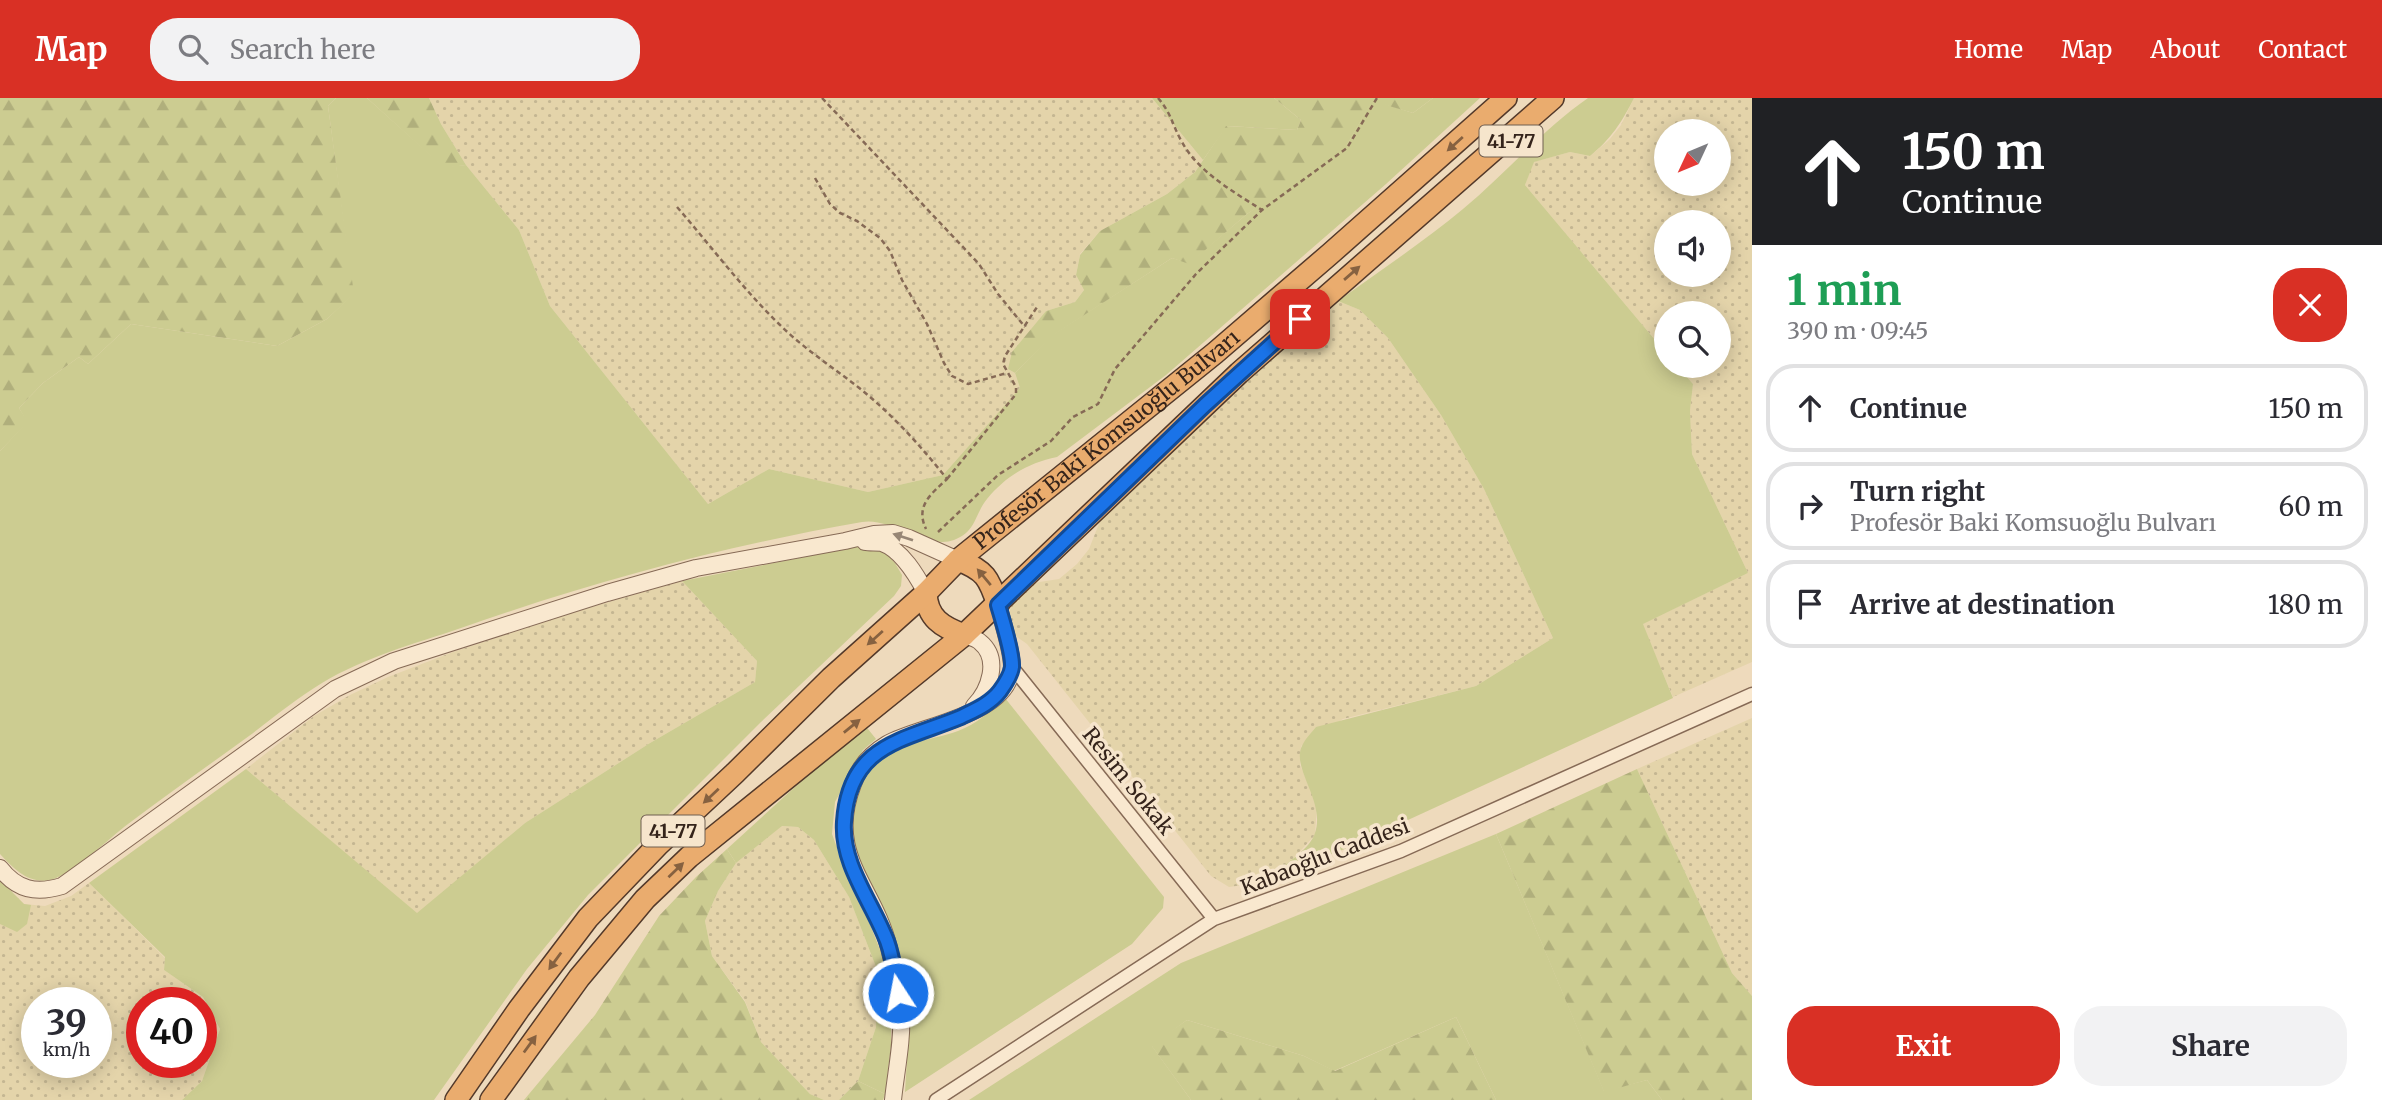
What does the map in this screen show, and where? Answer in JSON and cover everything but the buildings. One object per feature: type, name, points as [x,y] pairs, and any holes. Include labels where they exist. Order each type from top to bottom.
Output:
[{"type":"highway","name":"Profesör Baki Komsuoğlu Bulvarı","points":[[958,560],[1215,353],[1506,98]]},
{"type":"highway","name":"Profesör Baki Komsuoğlu Bulvarı","points":[[998,605],[1087,516],[1238,373],[1552,98]]},
{"type":"highway","name":"41-77","points":[[1454,184],[1568,98]]},
{"type":"highway","points":[[958,560],[981,570],[988,579],[998,605],[964,635],[939,624],[931,615],[926,593],[958,560]]},
{"type":"highway","name":"41-77","points":[[456,1100],[519,1009],[588,918],[659,844],[831,678],[926,593]]},
{"type":"highway","name":"41-77","points":[[491,1100],[579,978],[645,899],[726,826],[964,635]]},
{"type":"street","points":[[0,868],[17,885],[30,891],[47,891],[62,886],[335,689],[394,661],[607,593],[696,568],[874,534],[893,533],[958,560]]},
{"type":"street","points":[[845,541],[882,543],[898,553],[926,593]]},
{"type":"street","points":[[893,1100],[901,1012],[888,944],[850,862],[844,822],[847,803],[854,781],[863,765],[875,753],[890,743],[985,705],[1006,683],[1012,667],[998,605]]},
{"type":"street","points":[[964,635],[979,641],[986,650],[991,667],[990,683],[981,699],[964,715]]},
{"type":"street","name":"Resim Sokak","points":[[1012,667],[1214,919]]},
{"type":"street","name":"Kabaoğlu Caddesi","points":[[936,1100],[1214,919],[1401,850],[1752,694]]},
{"type":"path","points":[[822,98],[979,264],[998,294],[1025,327]]},
{"type":"path","points":[[1158,98],[1170,111],[1182,142],[1196,163],[1262,210]]},
{"type":"path","points":[[1037,307],[1005,356],[1003,364],[1016,387],[1016,394],[947,479],[927,497],[921,508],[925,527],[933,537],[998,475],[1051,440],[1073,417],[1098,404],[1115,369],[1196,274],[1262,210],[1348,148],[1377,98]]},
{"type":"path","points":[[815,178],[830,204],[880,238],[890,251],[902,280],[952,376],[968,384],[1007,373]]},
{"type":"path","points":[[677,207],[778,323],[811,353],[859,388],[916,439],[947,479]]},
{"type":"shaded area","points":[[429,98],[1152,98],[1203,160],[1195,172],[1167,194],[1100,231],[1080,254],[1076,275],[1084,290],[1075,302],[1046,311],[1008,369],[1015,373],[1020,388],[943,475],[868,492],[769,469],[708,504],[550,306],[519,230],[466,165]]},
{"type":"shaded area","points":[[1634,98],[1752,98],[1752,662],[1673,697],[1642,624],[1748,573],[1692,454],[1690,411],[1693,384],[1688,378],[1731,378],[1731,301],[1654,301],[1654,339],[1525,185],[1533,162],[1570,152],[1590,156],[1609,140],[1621,125]]},
{"type":"shaded area","points":[[1338,301],[1360,310],[1388,338],[1441,415],[1484,489],[1553,638],[1476,686],[1343,719],[1301,746],[1300,765],[1317,804],[1315,835],[1292,860],[1257,883],[1229,887],[1211,876],[1027,644],[1017,637],[1010,627],[1008,614],[1014,601],[1033,583],[1059,579],[1077,564],[1089,549],[1100,521],[1112,507],[1297,333]]},
{"type":"shaded area","points":[[682,581],[757,661],[755,682],[650,743],[525,823],[417,914],[246,769],[314,716],[388,677],[453,652]]},
{"type":"shaded area","points":[[1752,718],[1752,996],[1732,973],[1637,769]]},
{"type":"shaded area","points":[[781,826],[798,827],[814,840],[849,897],[878,972],[876,1027],[858,1081],[839,1100],[824,1100],[810,1094],[761,1042],[745,1001],[712,956],[705,921],[718,891],[736,863]]},
{"type":"shaded area","points":[[0,880],[24,904],[45,906],[71,896],[89,883],[165,958],[164,970],[189,987],[126,987],[126,1078],[203,1078],[182,1100],[0,1100]]},
{"type":"green space","points":[[0,98],[336,98],[328,106],[354,294],[327,319],[277,346],[131,324],[88,364],[79,357],[43,383],[19,408],[28,422],[0,451]]},
{"type":"green space","points":[[336,98],[367,98],[444,167],[466,165],[519,230],[550,306],[708,504],[769,469],[868,492],[943,475],[1020,388],[1015,373],[1054,334],[1172,258],[1189,263],[1247,214],[1348,143],[1372,100],[1413,113],[1433,98],[1480,98],[1386,184],[1166,375],[1057,457],[1036,463],[1010,477],[987,499],[967,532],[954,540],[932,541],[885,524],[862,522],[760,542],[609,581],[390,652],[338,674],[303,695],[69,871],[50,880],[35,880],[16,870],[0,854],[0,451],[27,422],[19,408],[43,383],[79,357],[88,364],[131,324],[277,346],[327,319],[353,294],[328,106]]},
{"type":"green space","points":[[367,98],[429,98],[466,165],[444,168]]},
{"type":"green space","points":[[1152,98],[1274,98],[1301,120],[1297,130],[1227,126],[1203,160]]},
{"type":"green space","points":[[1274,98],[1433,98],[1413,113],[1372,101],[1348,143],[1319,168],[1247,214],[1189,264],[1172,258],[1055,334],[1015,373],[1008,369],[1012,352],[1046,311],[1075,302],[1084,290],[1076,275],[1080,255],[1100,231],[1167,194],[1195,172],[1226,126],[1297,130],[1301,120]]},
{"type":"green space","points":[[1588,98],[1634,98],[1615,130],[1590,156],[1570,152],[1534,162],[1525,185],[1654,339],[1654,378],[1688,378],[1693,384],[1690,411],[1692,454],[1748,573],[1643,624],[1673,698],[1347,848],[1257,883],[1299,854],[1315,833],[1316,808],[1300,753],[1304,742],[1316,727],[1476,686],[1553,638],[1484,489],[1441,415],[1388,338],[1360,310],[1338,301],[1463,209],[1571,110]]},
{"type":"green space","points":[[860,546],[884,551],[902,575],[901,586],[894,596],[761,722],[588,895],[527,969],[434,1100],[182,1100],[203,1078],[217,1078],[217,1038],[220,1029],[217,1023],[217,987],[189,987],[164,970],[165,957],[89,883],[246,769],[417,913],[525,823],[650,743],[755,682],[757,661],[682,581]]},
{"type":"green space","points":[[1005,698],[1164,897],[1163,908],[1132,944],[905,1092],[908,1017],[905,980],[897,944],[857,853],[852,815],[856,795],[868,771],[887,753],[965,728]]},
{"type":"green space","points":[[864,724],[876,739],[863,750],[835,802],[832,834],[882,955],[891,1000],[891,1046],[885,1094],[858,1081],[876,1027],[878,972],[849,897],[814,840],[798,827],[782,826],[736,863],[727,849]]},
{"type":"green space","points":[[1637,769],[1732,973],[1752,996],[1752,1100],[1662,1100],[1647,1080],[1604,1092],[1496,834]]},
{"type":"green space","points":[[1496,834],[1604,1091],[1647,1080],[1662,1100],[1496,1100],[1456,1017],[1334,1071],[1304,1056],[1187,1020],[1152,1046],[1191,1100],[969,1100],[1181,963]]},
{"type":"green space","points":[[727,849],[736,863],[718,891],[705,921],[712,956],[745,1002],[761,1042],[810,1094],[824,1100],[524,1100],[595,1015],[659,916]]},
{"type":"green space","points":[[0,880],[24,904],[31,905],[27,924],[17,932],[0,924]]},
{"type":"green space","points":[[1456,1017],[1496,1100],[1191,1100],[1151,1045],[1187,1020],[1304,1056],[1335,1071]]},
{"type":"green space","points":[[858,1081],[885,1094],[883,1100],[839,1100]]},
{"type":"route","points":[[898,993],[888,944],[850,862],[845,840],[847,803],[863,765],[890,743],[964,715],[995,697],[1006,683],[1012,667],[998,605],[1238,373],[1300,319]]}]
